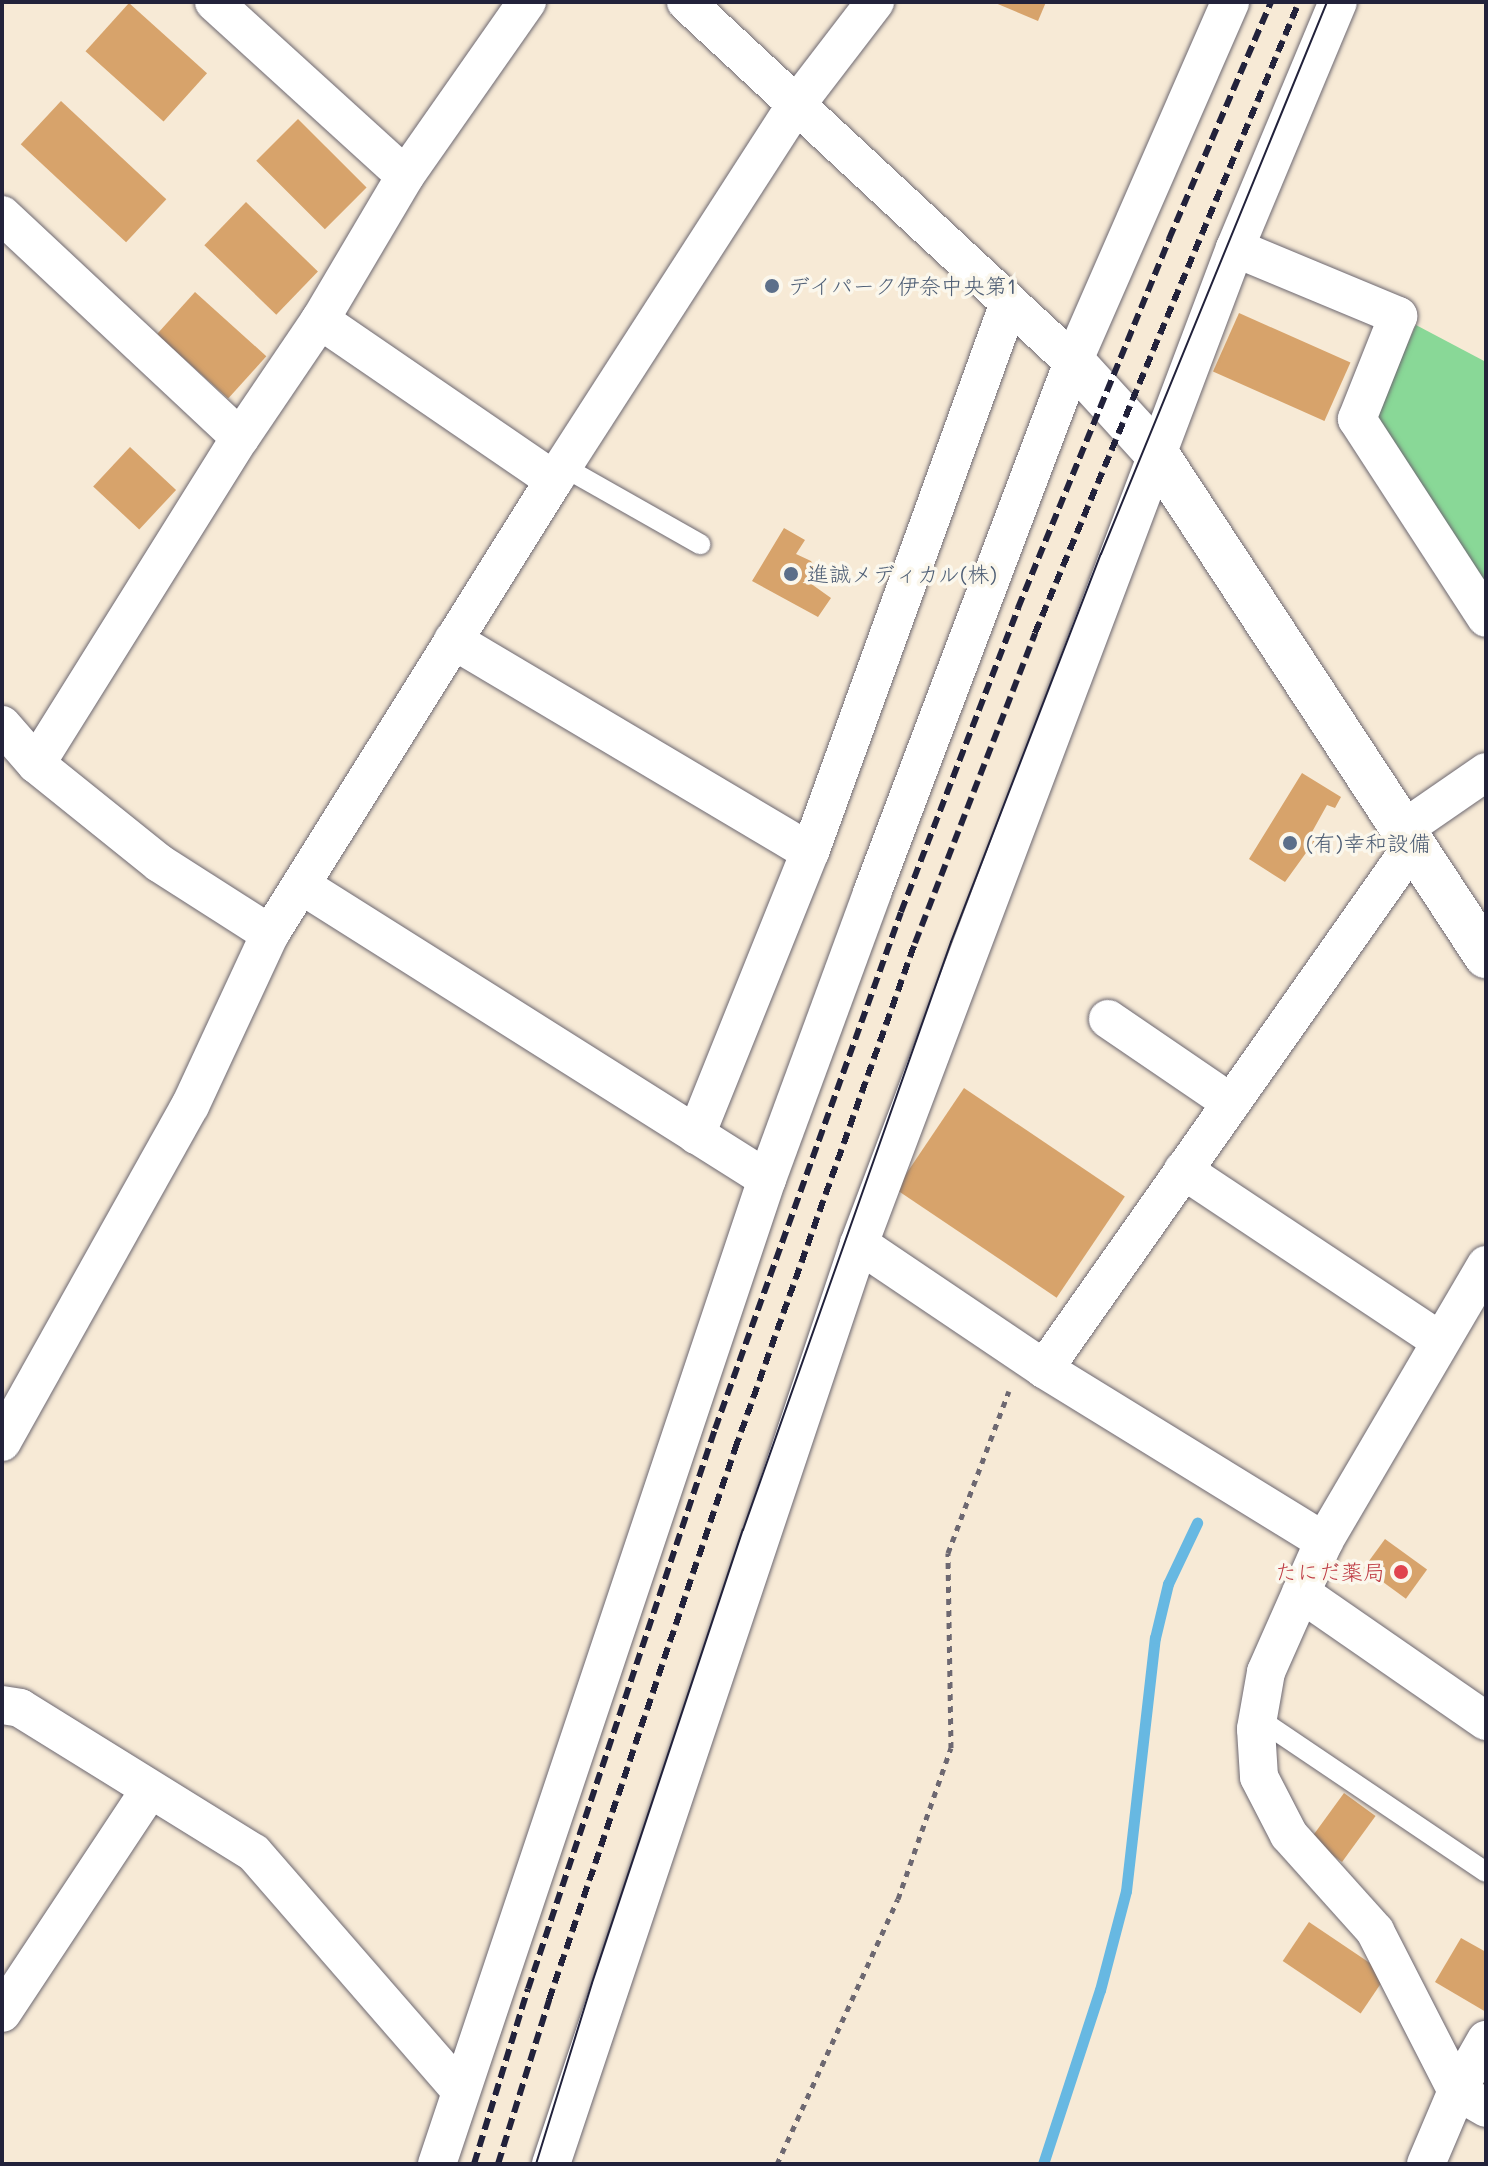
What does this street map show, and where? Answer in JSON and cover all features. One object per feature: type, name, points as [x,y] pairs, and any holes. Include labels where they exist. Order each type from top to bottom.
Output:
[{"type":"street","points":[[214,2],[405,176]]},
{"type":"street","points":[[36,764],[240,438],[320,320],[405,176],[527,2]]},
{"type":"street","points":[[686,2],[1073,362],[1156,453],[1486,956]]},
{"type":"street","points":[[4,1436],[190,1106],[270,934],[558,473],[796,105],[875,2]]},
{"type":"street","points":[[437,2164],[767,1179],[1073,362],[1230,2]]},
{"type":"street","points":[[551,2164],[859,1244],[1235,248],[1338,2]]},
{"type":"street","points":[[2,215],[240,438]]},
{"type":"street","points":[[1235,248],[1398,316],[1357,419],[1486,618]]},
{"type":"street","points":[[696,1135],[810,852],[1009,303]]},
{"type":"street","points":[[320,320],[558,473]]},
{"type":"street","points":[[453,640],[810,852]]},
{"type":"street","points":[[2,725],[36,764],[159,863],[270,934]]},
{"type":"street","points":[[1034,1363],[1231,1103],[1407,837],[1486,772]]},
{"type":"street","points":[[301,885],[767,1179]]},
{"type":"street","points":[[1108,1019],[1231,1103]]},
{"type":"street","points":[[1183,1170],[1439,1340]]},
{"type":"street","points":[[859,1244],[1034,1363],[1324,1541]]},
{"type":"street","points":[[1471,2100],[1375,1931],[1289,1835],[1259,1777],[1256,1717],[1266,1672],[1324,1541],[1439,1340],[1486,1265]]},
{"type":"street","points":[[1301,1593],[1486,1721]]},
{"type":"street","points":[[2,1705],[20,1708],[254,1853],[460,2090]]},
{"type":"street","points":[[2,2013],[150,1789]]},
{"type":"street","points":[[1426,2164],[1471,2100],[1486,2040]]},
{"type":"lane","points":[[558,473],[700,544]]},
{"type":"lane","points":[[1256,1717],[1486,1872]]},
{"type":"path","points":[[777,2164],[898,1899],[951,1748],[948,1553],[992,1432],[1034,1363]]},
{"type":"green space","points":[[1416,325],[1486,362],[1486,592],[1372,423]]},
{"type":"building","points":[[993,2],[1046,2],[1038,21]]},
{"type":"building","points":[[129,3],[207,73],[164,122],[86,51]]},
{"type":"building","points":[[61,101],[166,199],[126,242],[21,144]]},
{"type":"building","points":[[298,119],[367,188],[325,229],[256,161]]},
{"type":"building","points":[[246,202],[318,271],[276,315],[204,245]]},
{"type":"building","points":[[195,292],[266,356],[228,399],[157,334]]},
{"type":"building","points":[[1239,313],[1350,363],[1324,421],[1213,371]]},
{"type":"building","points":[[130,447],[176,490],[139,529],[93,486]]},
{"type":"building","points":[[784,528],[805,540],[796,554],[811,561],[817,570],[810,583],[831,598],[818,617],[752,581]]},
{"type":"building","points":[[1302,773],[1341,797],[1335,808],[1327,805],[1312,832],[1316,839],[1285,882],[1249,859]]},
{"type":"building","points":[[964,1088],[1125,1196],[1057,1298],[896,1189]]},
{"type":"building","points":[[1385,1539],[1427,1570],[1406,1599],[1364,1568]]},
{"type":"building","points":[[1344,1793],[1376,1816],[1342,1862],[1310,1839]]},
{"type":"building","points":[[1309,1922],[1387,1975],[1361,2014],[1283,1961]]},
{"type":"building","points":[[1461,1938],[1486,1952],[1486,2012],[1435,1982]]},
{"type":"waterway","points":[[1043,2164],[1100,1990],[1126,1891],[1155,1638],[1168,1584],[1197,1523]]},
{"type":"tram line","points":[[536,2164],[592,1983],[743,1530],[951,942],[1101,554],[1327,2]]},
{"type":"railway","points":[[474,2164],[528,1989],[715,1429],[901,912],[1018,608],[1169,239],[1271,2]]},
{"type":"railway","points":[[498,2164],[549,2000],[735,1449],[915,943],[1035,633],[1299,2]]},
{"type":"place","name":"デイパーク伊奈中央第1","points":[[772,286]]},
{"type":"place","name":"進誠メディカル(株)","points":[[791,574]]},
{"type":"place","name":"(有)幸和設備","points":[[1290,843]]},
{"type":"place","name":"たにだ薬局","points":[[1401,1572]]}]
